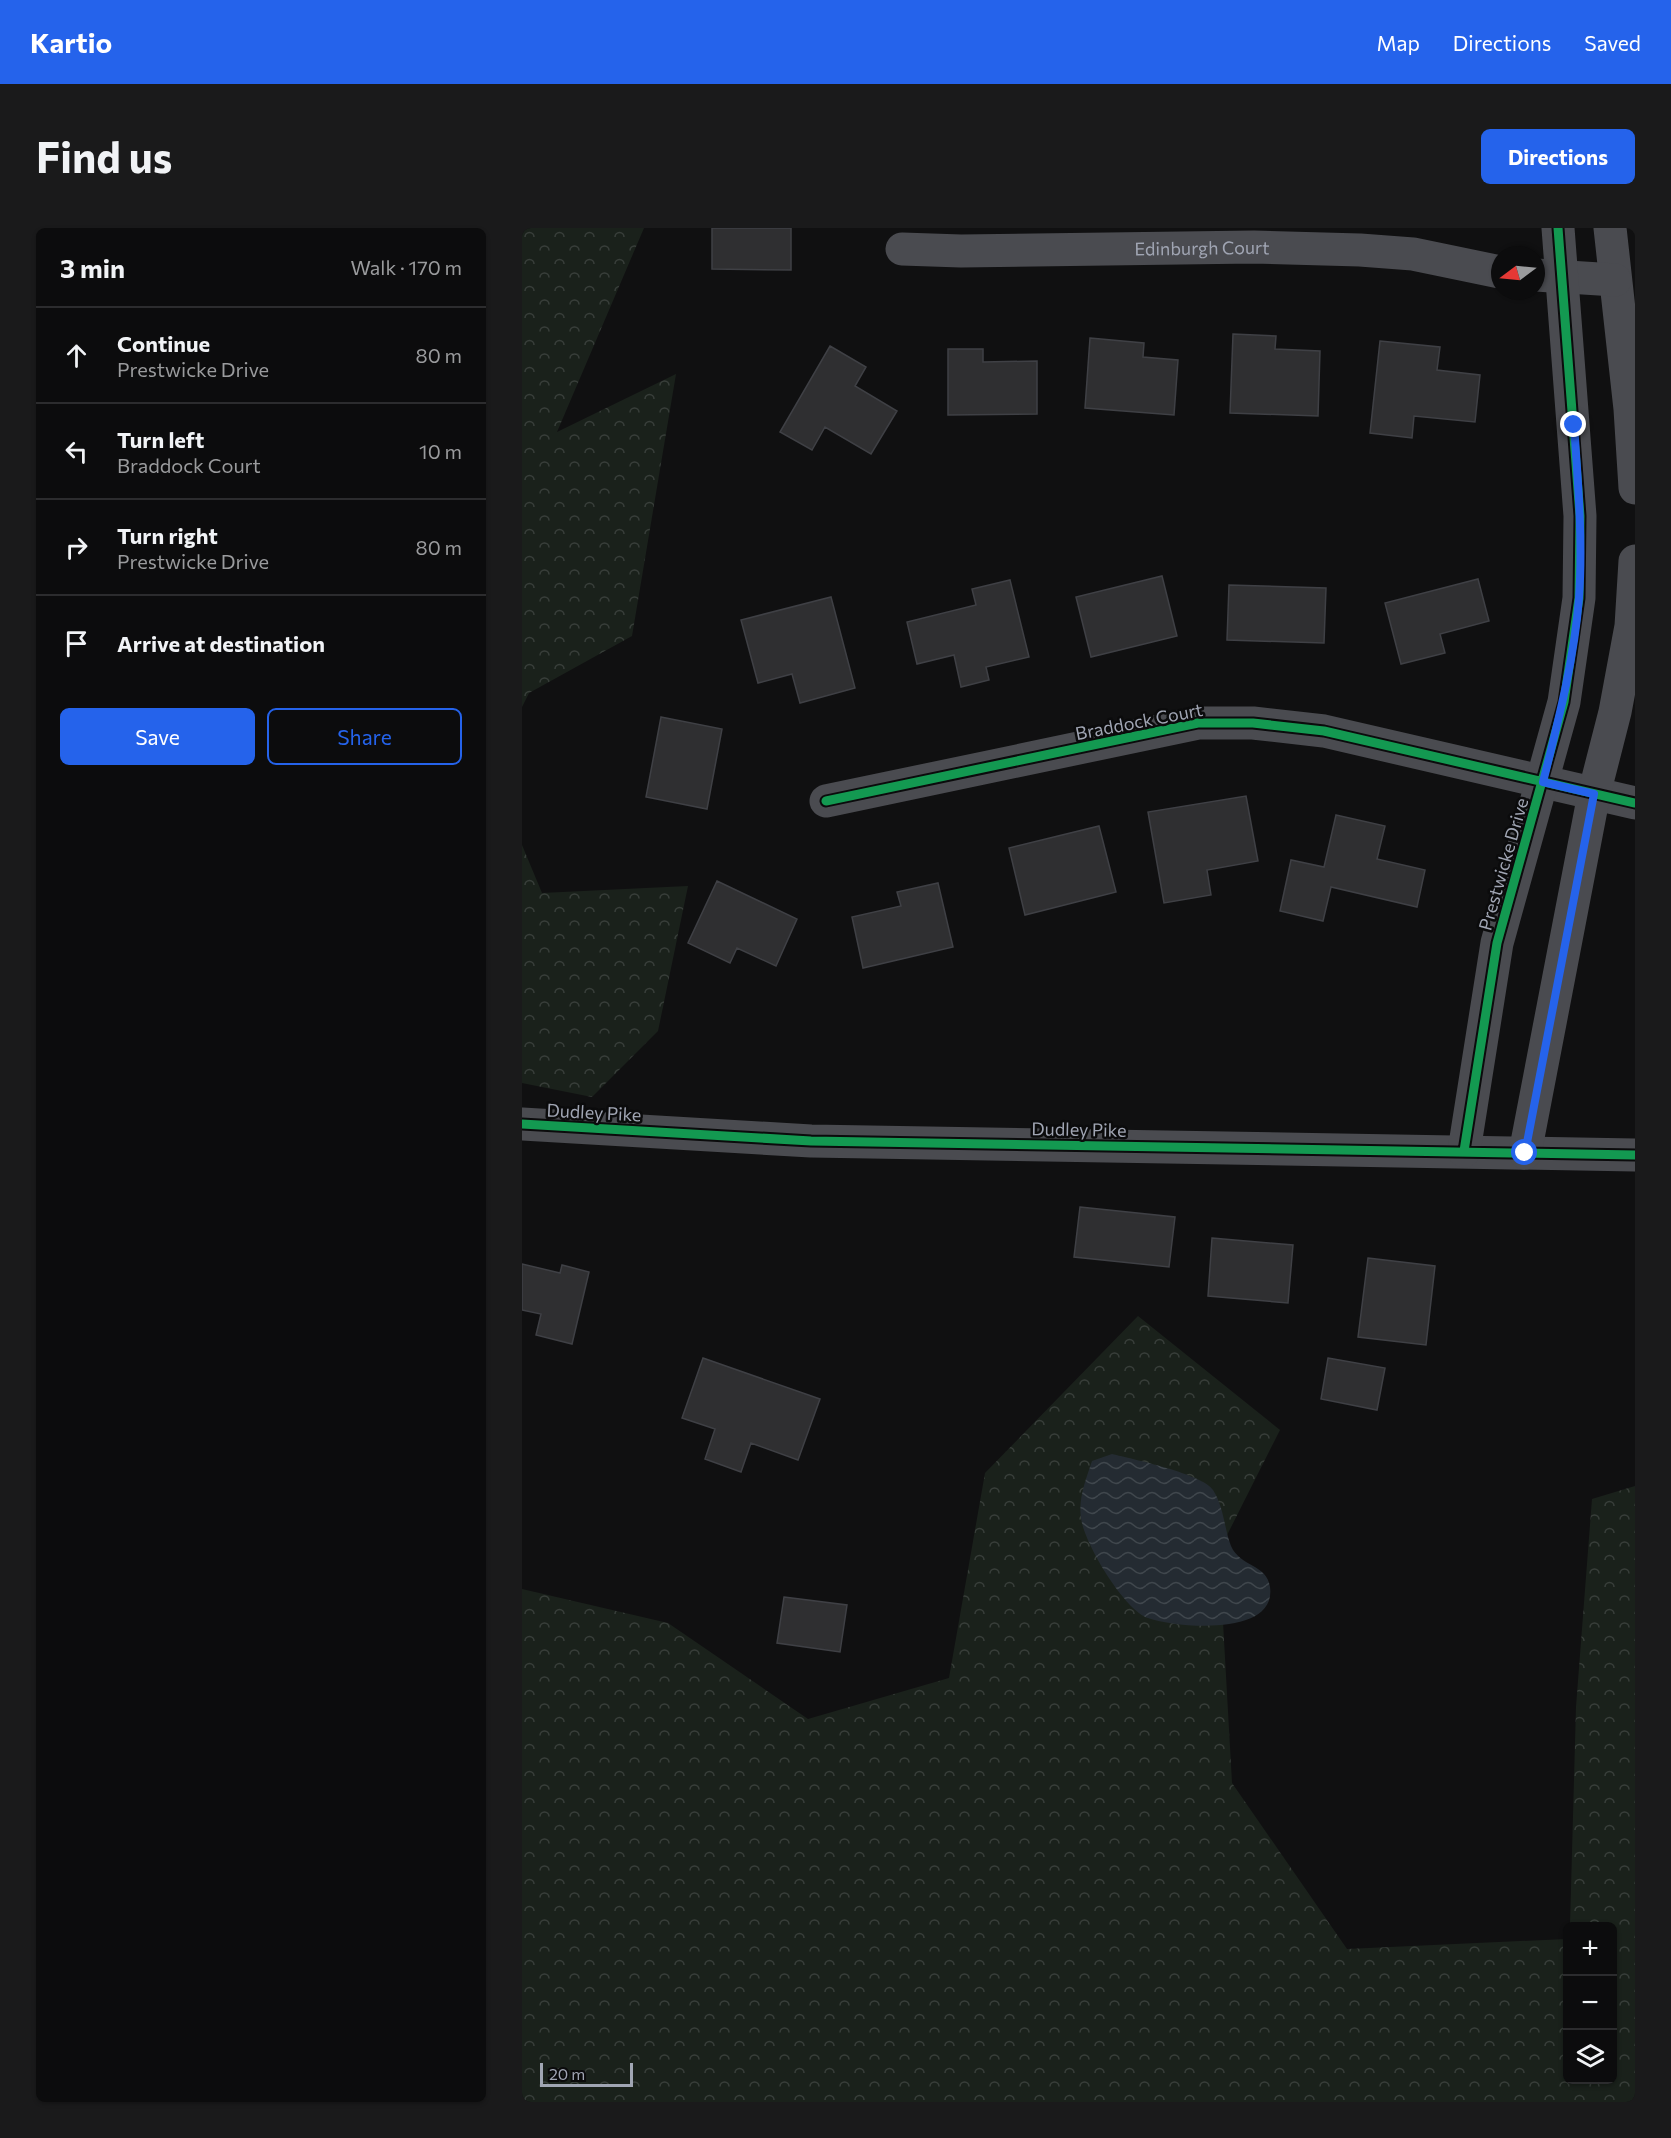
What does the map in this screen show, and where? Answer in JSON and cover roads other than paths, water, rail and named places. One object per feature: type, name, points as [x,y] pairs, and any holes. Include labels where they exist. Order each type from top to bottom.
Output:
[{"type":"street","name":"Prestwicke Drive","points":[[1464,1151],[1497,943],[1564,702],[1579,598],[1580,516],[1549,276],[1558,228]]},
{"type":"street","points":[[1610,228],[1630,409],[1635,488]]},
{"type":"street","name":"Edinburgh Court","points":[[902,249],[961,251],[1254,247],[1360,250],[1413,254],[1491,270]]},
{"type":"street","points":[[1549,276],[1615,280]]},
{"type":"street","points":[[1525,1153],[1594,794],[1615,712],[1630,626],[1635,561]]},
{"type":"street","name":"Braddock Court","points":[[826,801],[1198,723],[1253,723],[1324,731],[1635,803]]},
{"type":"street","name":"Dudley Pike","points":[[522,1124],[811,1141],[1635,1155]]},
{"type":"water","points":[[1112,1454],[1182,1473],[1207,1484],[1213,1490],[1235,1553],[1259,1569],[1268,1579],[1270,1587],[1268,1603],[1258,1614],[1242,1621],[1223,1625],[1201,1626],[1162,1622],[1148,1618],[1128,1603],[1097,1559],[1084,1529],[1080,1511],[1085,1482],[1092,1461]]}]
